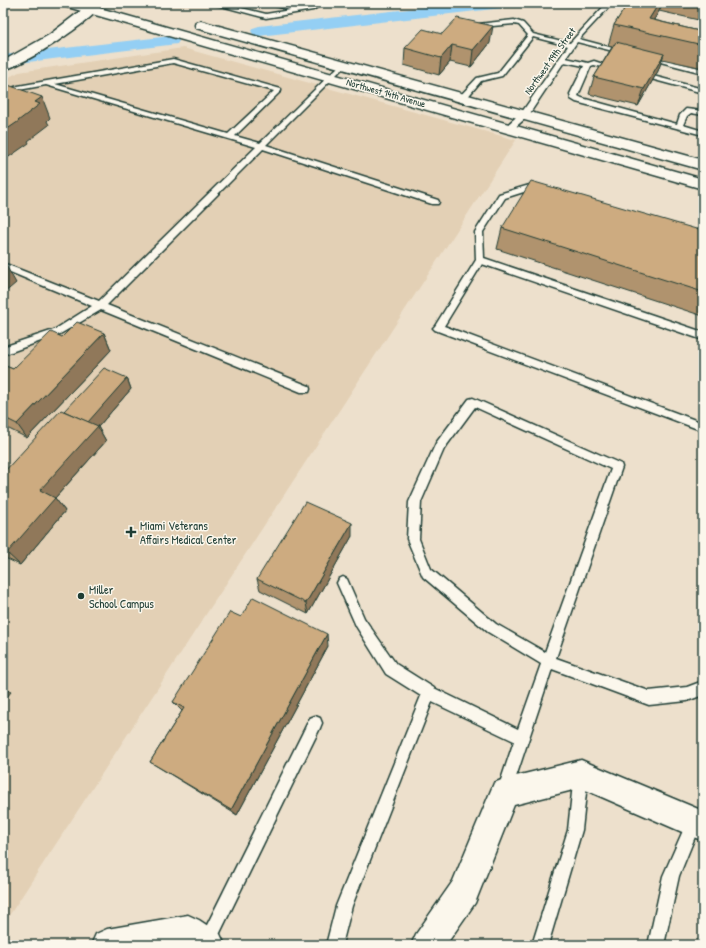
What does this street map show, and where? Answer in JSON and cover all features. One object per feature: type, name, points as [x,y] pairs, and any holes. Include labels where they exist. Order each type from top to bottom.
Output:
[{"type":"street","name":"Northwest 14th Avenue","points":[[68,3],[94,6],[330,77],[703,184]]},
{"type":"street","points":[[3,66],[24,56],[78,20],[94,6]]},
{"type":"street","name":"Northwest 14th Avenue","points":[[186,21],[703,165]]},
{"type":"street","points":[[426,945],[464,892],[504,793],[581,774],[699,823]]},
{"type":"street","points":[[107,945],[188,932],[208,944]]},
{"type":"lane","points":[[213,3],[266,16],[311,10],[321,3]]},
{"type":"lane","points":[[269,3],[301,12]]},
{"type":"lane","name":"Northwest 19th Street","points":[[509,128],[524,114],[573,43],[610,4]]},
{"type":"lane","points":[[467,26],[514,22],[521,24],[531,35],[634,54],[703,71]]},
{"type":"lane","points":[[463,97],[478,79],[500,75],[531,35]]},
{"type":"lane","points":[[561,59],[588,65],[594,63],[606,66]]},
{"type":"lane","points":[[3,93],[18,88],[173,61],[279,90],[229,137]]},
{"type":"lane","points":[[3,351],[57,332],[101,305],[344,64]]},
{"type":"lane","points":[[588,65],[574,94],[574,97],[579,100],[703,134]]},
{"type":"lane","points":[[653,78],[703,91]]},
{"type":"lane","points":[[46,83],[261,146],[435,202]]},
{"type":"lane","points":[[679,127],[684,115],[689,111],[703,113]]},
{"type":"lane","points":[[548,191],[534,186],[502,196],[479,232],[480,260],[438,328],[703,427]]},
{"type":"lane","points":[[480,260],[703,336]]},
{"type":"lane","points":[[3,266],[306,389]]},
{"type":"lane","points":[[504,793],[548,661],[617,467],[473,402],[440,446],[415,502],[413,538],[427,573],[492,628],[548,661],[649,698],[687,694],[703,688]]},
{"type":"lane","points":[[343,583],[360,622],[391,669],[429,693],[522,738]]},
{"type":"lane","points":[[334,945],[344,906],[429,693]]},
{"type":"lane","points":[[208,944],[316,724]]},
{"type":"lane","points":[[540,945],[575,830],[581,774]]},
{"type":"lane","points":[[656,945],[671,876],[699,823]]},
{"type":"shaded area","name":"Miami Veterans Affairs Medical Center","points":[[183,48],[516,140],[3,925],[3,80],[19,72]]},
{"type":"building","points":[[628,3],[659,3],[649,19],[703,32],[703,45],[614,25]]},
{"type":"building","points":[[457,18],[493,26],[473,50],[452,45],[441,58],[405,48],[423,29],[442,34]]},
{"type":"building","points":[[616,42],[664,54],[644,89],[594,77]]},
{"type":"building","points":[[8,85],[42,97],[35,102],[40,104],[3,132],[3,88]]},
{"type":"building","points":[[531,181],[703,231],[703,292],[502,228]]},
{"type":"building","points":[[77,322],[104,333],[17,424],[3,417],[3,365],[13,369],[51,332],[62,337]]},
{"type":"building","points":[[104,368],[127,378],[88,422],[64,411]]},
{"type":"building","points":[[61,410],[98,426],[40,490],[55,498],[7,553],[3,551],[3,473]]},
{"type":"building","points":[[305,502],[352,523],[306,603],[257,579]]},
{"type":"building","points":[[253,597],[327,634],[231,810],[150,762],[184,708],[173,702],[230,612],[241,617]]},
{"type":"waterway","points":[[259,31],[502,3]]},
{"type":"waterway","points":[[3,60],[171,41]]},
{"type":"place","name":"Miami Veterans Affairs Medical Center","points":[[131,532]]},
{"type":"place","name":"Miller School Campus","points":[[81,596]]}]
